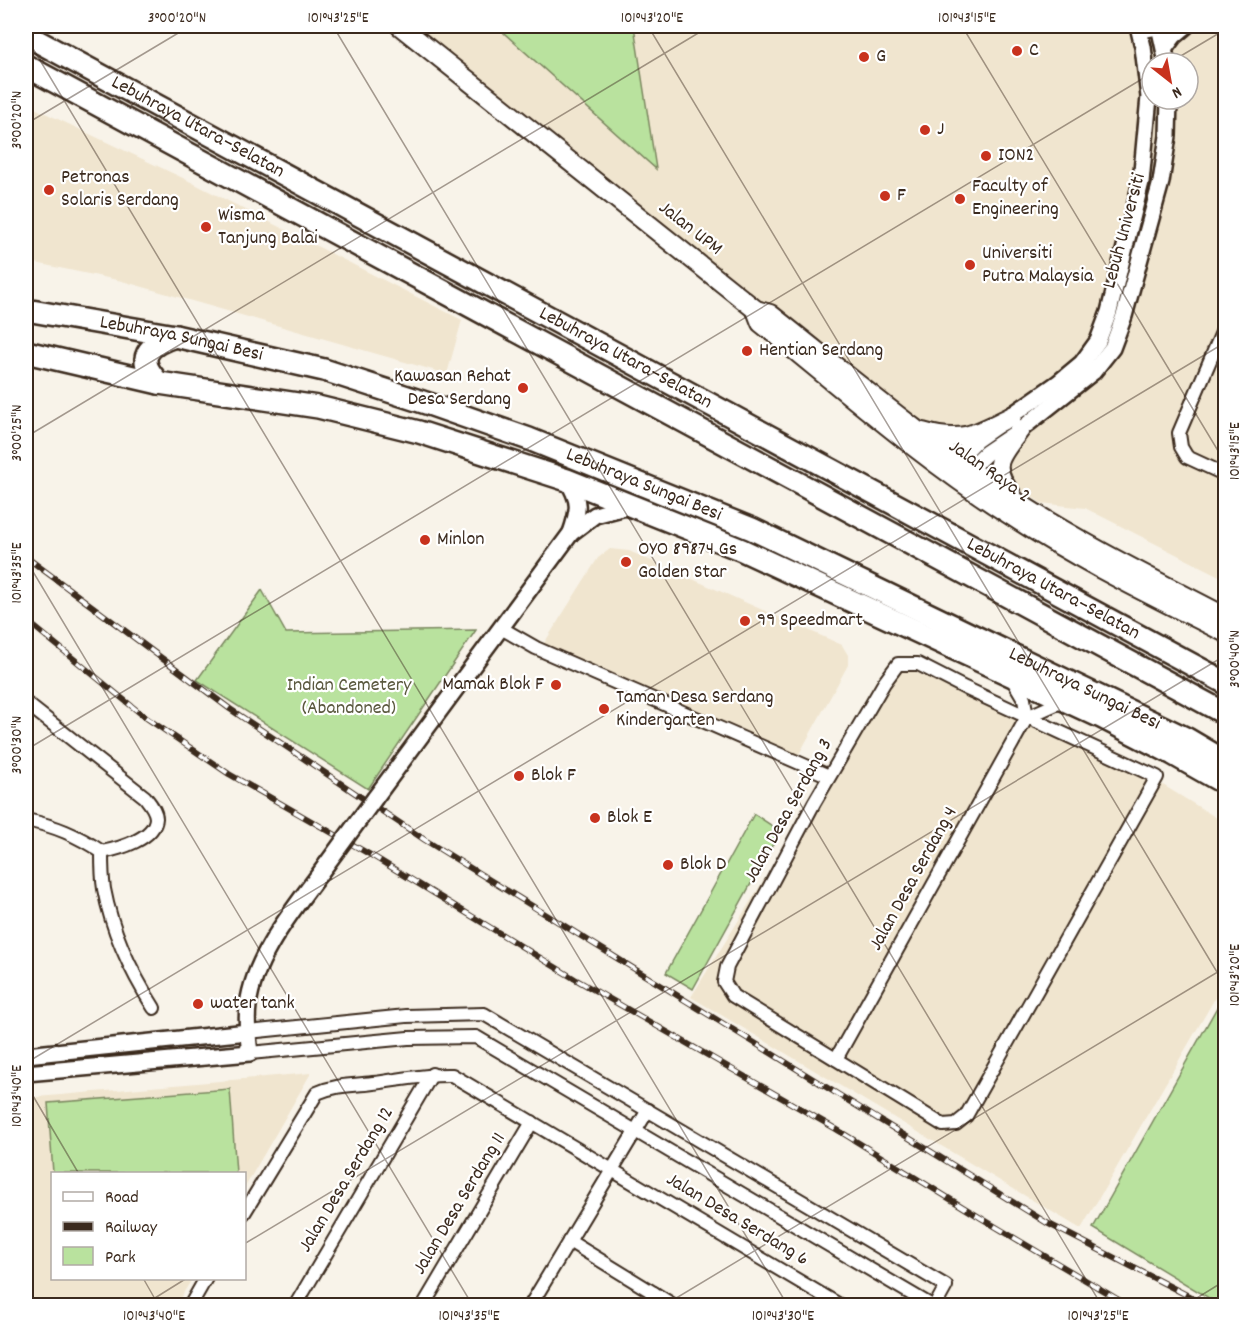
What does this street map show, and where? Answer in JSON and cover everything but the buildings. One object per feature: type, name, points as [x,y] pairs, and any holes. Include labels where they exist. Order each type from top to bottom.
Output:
[{"type":"highway","name":"Lebuhraya Utara–Selatan","points":[[26,35],[1226,683]]},
{"type":"highway","name":"Lebuhraya Utara–Selatan","points":[[26,66],[1226,714]]},
{"type":"highway","name":"Lebuhraya Sungai Besi","points":[[26,310],[175,336],[324,370],[529,439],[731,521],[1186,739],[1226,762]]},
{"type":"highway","points":[[159,383],[151,376],[146,357],[150,349],[158,342],[175,336]]},
{"type":"highway","name":"Lebuhraya Sungai Besi","points":[[26,351],[159,383],[318,407],[419,432],[567,480],[742,550],[1010,674],[1173,754],[1226,784]]},
{"type":"main road","name":"Jalan UPM","points":[[400,26],[756,310],[770,314],[916,430],[958,470]]},
{"type":"main road","name":"Jalan Raya 2","points":[[756,310],[761,323],[1045,537],[1226,633]]},
{"type":"main road","points":[[916,430],[941,438],[959,438],[1016,423]]},
{"type":"main road","points":[[1016,423],[1000,457],[998,469],[1003,483],[1019,503]]},
{"type":"main road","name":"Jalan Raya 2","points":[[958,470],[1108,556],[1226,617]]},
{"type":"street","points":[[1139,29],[1163,26],[1166,51]]},
{"type":"street","points":[[1168,51],[1174,36],[1186,26]]},
{"type":"street","name":"Lebuh Universiti","points":[[1016,423],[1082,363],[1098,341],[1109,312],[1141,183],[1149,97],[1139,29]]},
{"type":"street","name":"Lebuh Universiti","points":[[958,470],[976,440],[1016,423],[1093,372],[1112,348],[1124,316],[1161,182],[1168,136],[1169,111]]},
{"type":"street","points":[[1226,323],[1179,433],[1181,447],[1187,457],[1226,475]]},
{"type":"street","points":[[567,480],[577,496],[578,507],[571,533]]},
{"type":"street","points":[[250,1053],[247,1007],[263,956],[326,865],[571,533],[594,515],[633,505]]},
{"type":"street","points":[[501,628],[536,648],[829,776]]},
{"type":"street","name":"Jalan Desa Serdang 3","points":[[836,1059],[734,996],[724,982],[727,967],[829,776],[884,683],[898,664],[918,664],[1027,717]]},
{"type":"street","points":[[1010,674],[1024,699],[1027,717]]},
{"type":"street","points":[[1027,717],[1063,701]]},
{"type":"street","points":[[26,703],[145,797],[156,818],[152,828],[141,838],[121,848],[102,852],[82,838],[49,825],[26,820]]},
{"type":"street","points":[[836,1059],[943,1125],[956,1124],[966,1116],[1157,777],[1027,717]]},
{"type":"street","name":"Jalan Desa Serdang 4","points":[[836,1059],[1027,717]]},
{"type":"street","points":[[102,852],[104,888],[117,935],[130,966],[154,1008]]},
{"type":"street","points":[[26,1055],[406,1017],[484,1014],[946,1286],[933,1305],[476,1037],[408,1038],[26,1072]]},
{"type":"street","points":[[246,1210],[317,1093],[333,1086],[369,1084],[432,1074]]},
{"type":"street","name":"Jalan Desa Serdang 6","points":[[432,1074],[452,1075],[532,1122],[610,1172],[841,1305]]},
{"type":"street","name":"Jalan Desa Serdang 12","points":[[295,1305],[432,1074]]},
{"type":"street","points":[[530,1305],[648,1110]]},
{"type":"street","name":"Jalan Desa Serdang 11","points":[[423,1305],[532,1122]]},
{"type":"street","points":[[569,1241],[675,1305]]},
{"type":"street","points":[[190,1305],[205,1280]]},
{"type":"street","points":[[646,1305],[654,1293]]},
{"type":"shaded area","name":"Universiti Putra Malaysia","points":[[412,26],[1225,26],[1225,579],[1085,508],[1041,503],[938,432],[917,425]]},
{"type":"shaded area","points":[[26,104],[187,180],[462,320],[447,374],[122,281],[26,261]]},
{"type":"shaded area","points":[[610,549],[629,551],[842,645],[848,655],[848,665],[798,756],[543,645],[598,558]]},
{"type":"shaded area","points":[[898,664],[1158,782],[1225,823],[1225,981],[1081,1229],[691,997]]},
{"type":"shaded area","points":[[311,1073],[246,1185],[246,1172],[51,1172],[51,1280],[191,1280],[176,1305],[26,1306],[26,1098]]},
{"type":"green space","points":[[496,26],[634,26],[656,169]]},
{"type":"green space","name":"Indian Cemetery (Abandoned)","points":[[262,590],[286,633],[476,630],[368,789],[197,680]]},
{"type":"green space","points":[[754,814],[780,831],[693,989],[666,973]]},
{"type":"green space","points":[[1225,993],[1226,1305],[1222,1306],[1093,1228]]},
{"type":"green space","points":[[230,1089],[236,1172],[53,1172],[48,1103]]},
{"type":"railway","points":[[26,557],[230,709],[425,840],[1047,1223],[1208,1306]]},
{"type":"railway","points":[[26,620],[145,717],[229,774],[376,858],[575,979],[836,1129],[1129,1306]]},
{"type":"place","name":"C","points":[[1017,51]]},
{"type":"place","name":"G","points":[[864,57]]},
{"type":"place","name":"J","points":[[925,130]]},
{"type":"place","name":"ION2","points":[[986,156]]},
{"type":"place","name":"Petronas Solaris Serdang","points":[[49,190]]},
{"type":"place","name":"F","points":[[885,196]]},
{"type":"place","name":"Faculty of Engineering","points":[[960,199]]},
{"type":"place","name":"Wisma Tanjung Balai","points":[[206,227]]},
{"type":"place","name":"Universiti Putra Malaysia","points":[[970,265]]},
{"type":"place","name":"Hentian Serdang","points":[[747,351]]},
{"type":"place","name":"Kawasan Rehat Desa Serdang","points":[[523,388]]},
{"type":"place","name":"Minlon","points":[[425,540]]},
{"type":"place","name":"OYO 89874 Gs Golden Star","points":[[626,562]]},
{"type":"place","name":"99 Speedmart","points":[[745,621]]},
{"type":"place","name":"Mamak Blok F","points":[[556,685]]},
{"type":"place","name":"Taman Desa Serdang Kindergarten","points":[[604,709]]},
{"type":"place","name":"Blok F","points":[[519,776]]},
{"type":"place","name":"Blok E","points":[[595,818]]},
{"type":"place","name":"Blok D","points":[[668,865]]},
{"type":"place","name":"water tank","points":[[198,1004]]}]
